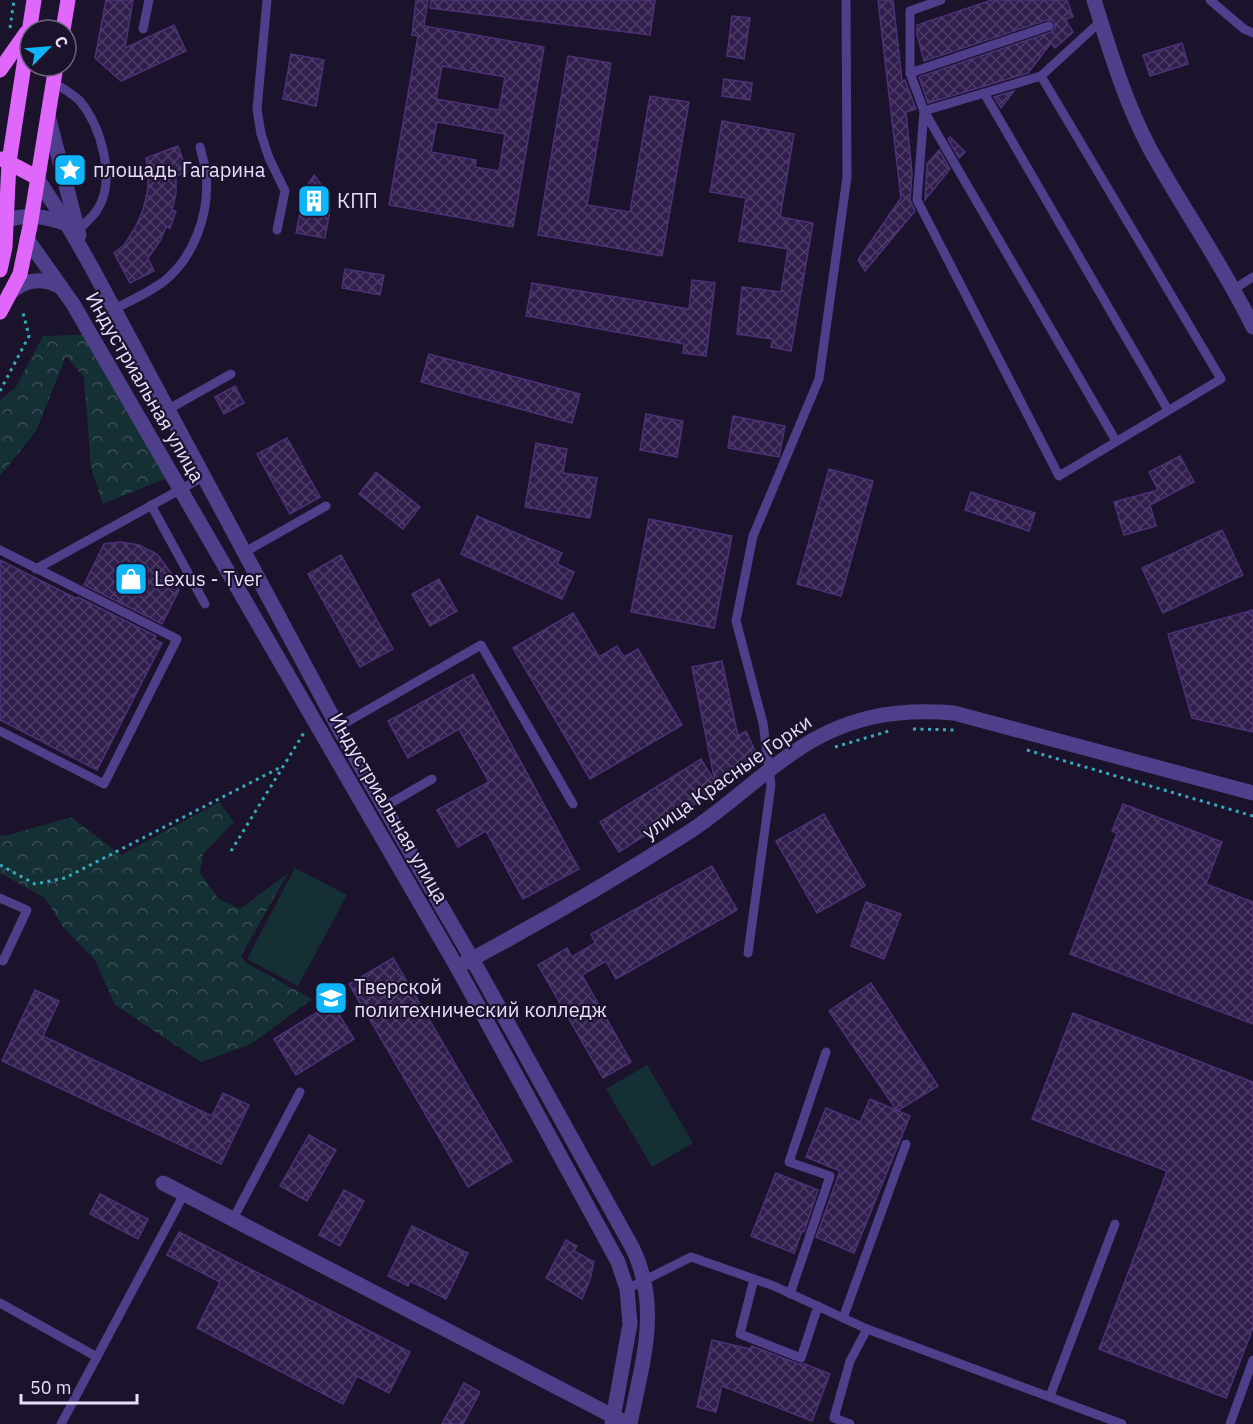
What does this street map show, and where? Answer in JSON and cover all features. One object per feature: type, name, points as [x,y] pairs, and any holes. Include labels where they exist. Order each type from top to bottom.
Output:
[{"type":"main road","points":[[31,18],[34,0]]},
{"type":"main road","points":[[65,18],[68,0]]},
{"type":"main road","points":[[0,70],[18,46]]},
{"type":"main road","points":[[0,270],[5,247],[4,167],[20,78]]},
{"type":"main road","points":[[0,312],[20,274],[54,78]]},
{"type":"main road","points":[[4,167],[36,177]]},
{"type":"main road","points":[[3,217],[27,239]]},
{"type":"street","points":[[1094,0],[1115,69],[1150,148],[1251,318]]},
{"type":"street","name":"Индустриальная улица","points":[[48,115],[72,227]]},
{"type":"street","name":"Индустриальная улица","points":[[36,177],[72,227],[167,410],[338,727],[472,959],[633,1249],[645,1282],[648,1332],[629,1424]]},
{"type":"street","points":[[3,217],[31,216],[56,220],[72,227]]},
{"type":"street","name":"Индустриальная улица","points":[[27,239],[61,287],[457,967],[614,1253],[627,1289],[630,1324],[612,1420]]},
{"type":"street","points":[[9,294],[16,287],[34,280],[43,280],[61,287]]},
{"type":"street","name":"улица Красные Горки","points":[[457,967],[642,862],[702,824],[770,770],[817,737],[843,725],[888,713],[926,710],[954,713],[1253,793]]},
{"type":"street","points":[[163,1183],[612,1420],[629,1424]]},
{"type":"lane","points":[[143,29],[149,0]]},
{"type":"lane","points":[[267,0],[257,109],[264,142],[285,191],[277,230]]},
{"type":"lane","points":[[748,953],[771,785],[763,723],[736,621],[753,536],[819,378],[847,177],[846,0]]},
{"type":"lane","points":[[940,0],[910,11],[910,73],[924,111],[1116,441]]},
{"type":"lane","points":[[1210,0],[1244,29],[1253,33]]},
{"type":"lane","points":[[924,111],[1041,76],[1101,21]]},
{"type":"lane","points":[[910,73],[1049,26]]},
{"type":"lane","points":[[924,111],[917,200],[1059,476],[1221,379],[1041,76]]},
{"type":"lane","points":[[53,82],[79,100],[94,125],[107,164],[105,192],[97,210],[72,227]]},
{"type":"lane","points":[[984,93],[1168,410]]},
{"type":"lane","points":[[114,309],[162,282],[177,269],[190,251],[201,226],[206,198],[206,174],[200,147]]},
{"type":"lane","points":[[1234,289],[1253,277]]},
{"type":"lane","points":[[167,410],[231,374]]},
{"type":"lane","points":[[36,569],[203,477]]},
{"type":"lane","points":[[152,505],[205,604]]},
{"type":"lane","points":[[245,552],[326,506]]},
{"type":"lane","points":[[0,550],[177,639],[104,784],[0,731]]},
{"type":"lane","points":[[338,727],[481,645],[573,804]]},
{"type":"lane","points":[[384,807],[432,779]]},
{"type":"lane","points":[[0,898],[27,910],[3,961],[0,960]]},
{"type":"lane","points":[[790,1294],[830,1176],[789,1162],[826,1052]]},
{"type":"lane","points":[[233,1219],[300,1092]]},
{"type":"lane","points":[[843,1318],[906,1144]]},
{"type":"lane","points":[[61,1424],[184,1194]]},
{"type":"lane","points":[[1050,1396],[1114,1224]]},
{"type":"lane","points":[[627,1289],[691,1257],[754,1279],[867,1329],[1122,1424]]},
{"type":"lane","points":[[754,1279],[740,1334],[801,1358],[818,1306]]},
{"type":"lane","points":[[0,1304],[96,1357]]},
{"type":"lane","points":[[850,1424],[834,1418],[850,1361],[867,1329]]},
{"type":"lane","points":[[1230,1424],[1253,1360]]},
{"type":"path","points":[[9,36],[14,0]]},
{"type":"path","points":[[0,390],[29,336],[22,309]]},
{"type":"path","points":[[231,851],[309,725]]},
{"type":"path","points":[[835,747],[898,728]]},
{"type":"path","points":[[909,728],[960,730]]},
{"type":"path","points":[[1027,750],[1253,816]]},
{"type":"path","points":[[0,865],[35,884],[65,878],[283,766]]},
{"type":"green space","points":[[96,334],[172,476],[103,504],[91,468],[84,377],[66,356],[36,431],[0,476],[0,400],[16,387],[43,336]]},
{"type":"green space","points":[[219,802],[234,822],[203,854],[200,873],[219,899],[240,909],[288,873],[241,956],[246,963],[312,999],[251,1044],[201,1062],[115,1005],[95,960],[64,928],[45,898],[0,873],[0,836],[71,817],[121,855]]},
{"type":"green space","points":[[295,868],[347,895],[298,986],[247,959]]},
{"type":"green space","points":[[647,1065],[693,1143],[652,1167],[606,1089]]},
{"type":"building","points":[[106,0],[133,0],[125,48],[174,25],[186,51],[121,81],[95,58]]},
{"type":"building","points":[[416,0],[428,0],[424,26],[544,47],[513,227],[389,205],[418,36],[412,35]],"holes":[[[442,66],[505,77],[499,110],[436,99]],[[437,122],[505,134],[499,171],[475,167],[476,160],[431,152]]]},
{"type":"building","points":[[431,0],[655,0],[650,35],[430,8]]},
{"type":"building","points":[[878,0],[893,0],[902,81],[905,80],[916,109],[906,112],[912,173],[910,200],[915,211],[865,271],[858,260],[901,198]]},
{"type":"building","points":[[992,0],[1067,0],[1073,17],[1065,19],[1073,32],[1055,48],[1051,43],[1028,73],[928,103],[919,77],[1051,32],[1055,28],[1054,21],[1047,20],[924,61],[917,25]]},
{"type":"building","points":[[732,16],[750,18],[744,59],[727,56]]},
{"type":"building","points":[[1182,43],[1188,64],[1150,76],[1143,55]]},
{"type":"building","points":[[291,54],[324,60],[316,106],[283,99]]},
{"type":"building","points":[[568,56],[611,63],[587,205],[630,212],[650,96],[689,102],[662,256],[538,235]]},
{"type":"building","points":[[724,79],[752,83],[750,100],[722,96]]},
{"type":"building","points":[[1014,91],[1001,108],[994,97]]},
{"type":"building","points":[[722,121],[794,134],[780,217],[813,223],[791,351],[771,347],[773,339],[737,334],[742,287],[781,292],[788,249],[739,241],[746,198],[710,192]]},
{"type":"building","points":[[950,137],[965,152],[959,158],[948,139]]},
{"type":"building","points":[[178,146],[187,172],[176,176],[176,194],[172,210],[176,211],[170,228],[166,227],[160,241],[148,258],[154,271],[130,283],[114,253],[124,245],[143,210],[148,189],[146,158]]},
{"type":"building","points":[[939,150],[950,169],[925,200],[927,164]]},
{"type":"building","name":"КПП","points":[[314,175],[327,193],[324,209],[330,210],[325,238],[296,233],[305,189]]},
{"type":"building","points":[[345,269],[384,275],[380,295],[342,288]]},
{"type":"building","points":[[692,280],[715,283],[706,356],[683,353],[684,344],[526,316],[532,283],[689,309]]},
{"type":"building","points":[[429,354],[580,394],[572,423],[421,382]]},
{"type":"building","points":[[235,386],[244,403],[224,414],[215,397]]},
{"type":"building","points":[[646,414],[683,421],[677,457],[640,450]]},
{"type":"building","points":[[733,416],[785,426],[779,457],[728,448]]},
{"type":"building","points":[[287,438],[320,497],[290,514],[257,454]]},
{"type":"building","points":[[536,443],[567,449],[563,473],[597,478],[590,518],[525,507]]},
{"type":"building","points":[[1180,456],[1194,482],[1150,505],[1156,526],[1124,535],[1114,502],[1158,490],[1149,472]]},
{"type":"building","points":[[829,469],[873,481],[841,596],[797,584]]},
{"type":"building","points":[[376,472],[420,507],[403,529],[359,494]]},
{"type":"building","points":[[971,492],[1035,513],[1029,531],[965,510]]},
{"type":"building","points":[[477,516],[562,553],[557,564],[574,572],[562,599],[461,554]]},
{"type":"building","points":[[649,519],[732,536],[714,628],[631,612]]},
{"type":"building","points":[[1222,530],[1243,575],[1163,613],[1142,568]]},
{"type":"building","points":[[120,542],[139,545],[157,554],[171,573],[179,590],[162,624],[84,585],[104,544]]},
{"type":"building","points":[[341,555],[393,649],[360,667],[308,574]]},
{"type":"building","points":[[0,560],[156,636],[154,639],[162,643],[97,770],[0,720]]},
{"type":"building","points":[[439,579],[457,611],[430,626],[412,594]]},
{"type":"building","points":[[1253,610],[1253,732],[1192,718],[1168,634]]},
{"type":"building","points":[[573,613],[599,657],[617,646],[624,657],[638,649],[682,725],[590,779],[513,648]]},
{"type":"building","points":[[722,661],[738,736],[746,731],[756,753],[709,795],[619,852],[600,822],[701,759],[715,782],[692,667]]},
{"type":"building","points":[[473,674],[579,869],[523,899],[486,831],[458,847],[437,810],[489,782],[459,729],[408,758],[388,721]]},
{"type":"building","points":[[1123,804],[1222,842],[1206,884],[1253,902],[1253,1024],[1070,954],[1117,833],[1112,831]]},
{"type":"building","points":[[824,814],[865,886],[817,913],[776,841]]},
{"type":"building","points":[[712,866],[737,910],[616,979],[606,961],[582,975],[631,1062],[603,1078],[538,965],[567,948],[572,957],[595,943],[591,934]]},
{"type":"building","points":[[866,902],[901,914],[884,959],[851,946]]},
{"type":"building","points":[[393,958],[512,1161],[468,1187],[349,984]]},
{"type":"building","points":[[871,983],[938,1086],[897,1111],[829,1011]]},
{"type":"building","points":[[35,990],[59,1001],[43,1036],[212,1116],[223,1093],[249,1105],[221,1164],[2,1061]]},
{"type":"building","points":[[332,1003],[354,1039],[296,1075],[274,1039]]},
{"type":"building","points":[[1073,1013],[1253,1082],[1253,1328],[1226,1398],[1099,1349],[1167,1171],[1032,1119]]},
{"type":"building","points":[[870,1099],[910,1116],[854,1253],[816,1237],[840,1171],[806,1157],[826,1108],[860,1122]]},
{"type":"building","points":[[309,1135],[336,1150],[307,1201],[280,1186]]},
{"type":"building","points":[[776,1173],[818,1190],[804,1232],[802,1231],[794,1253],[751,1236]]},
{"type":"building","points":[[344,1190],[364,1201],[340,1246],[319,1235]]},
{"type":"building","points":[[100,1194],[148,1219],[138,1239],[90,1214]]},
{"type":"building","points":[[412,1226],[468,1253],[446,1299],[410,1281],[408,1286],[388,1276]]},
{"type":"building","points":[[179,1232],[410,1352],[389,1393],[357,1376],[343,1404],[197,1328],[220,1282],[167,1255]]},
{"type":"building","points":[[566,1240],[577,1246],[574,1251],[594,1262],[582,1299],[546,1278]]},
{"type":"building","points":[[712,1340],[750,1349],[752,1346],[830,1374],[812,1421],[722,1386],[716,1412],[697,1407]]},
{"type":"building","points":[[464,1383],[480,1392],[463,1424],[442,1424]]},
{"type":"place","name":"площадь Гагарина","points":[[70,170]]},
{"type":"place","name":"КПП","points":[[314,201]]},
{"type":"place","name":"Lexus - Tver","points":[[131,579]]},
{"type":"place","name":"Тверской политехнический колледж","points":[[331,998]]}]
